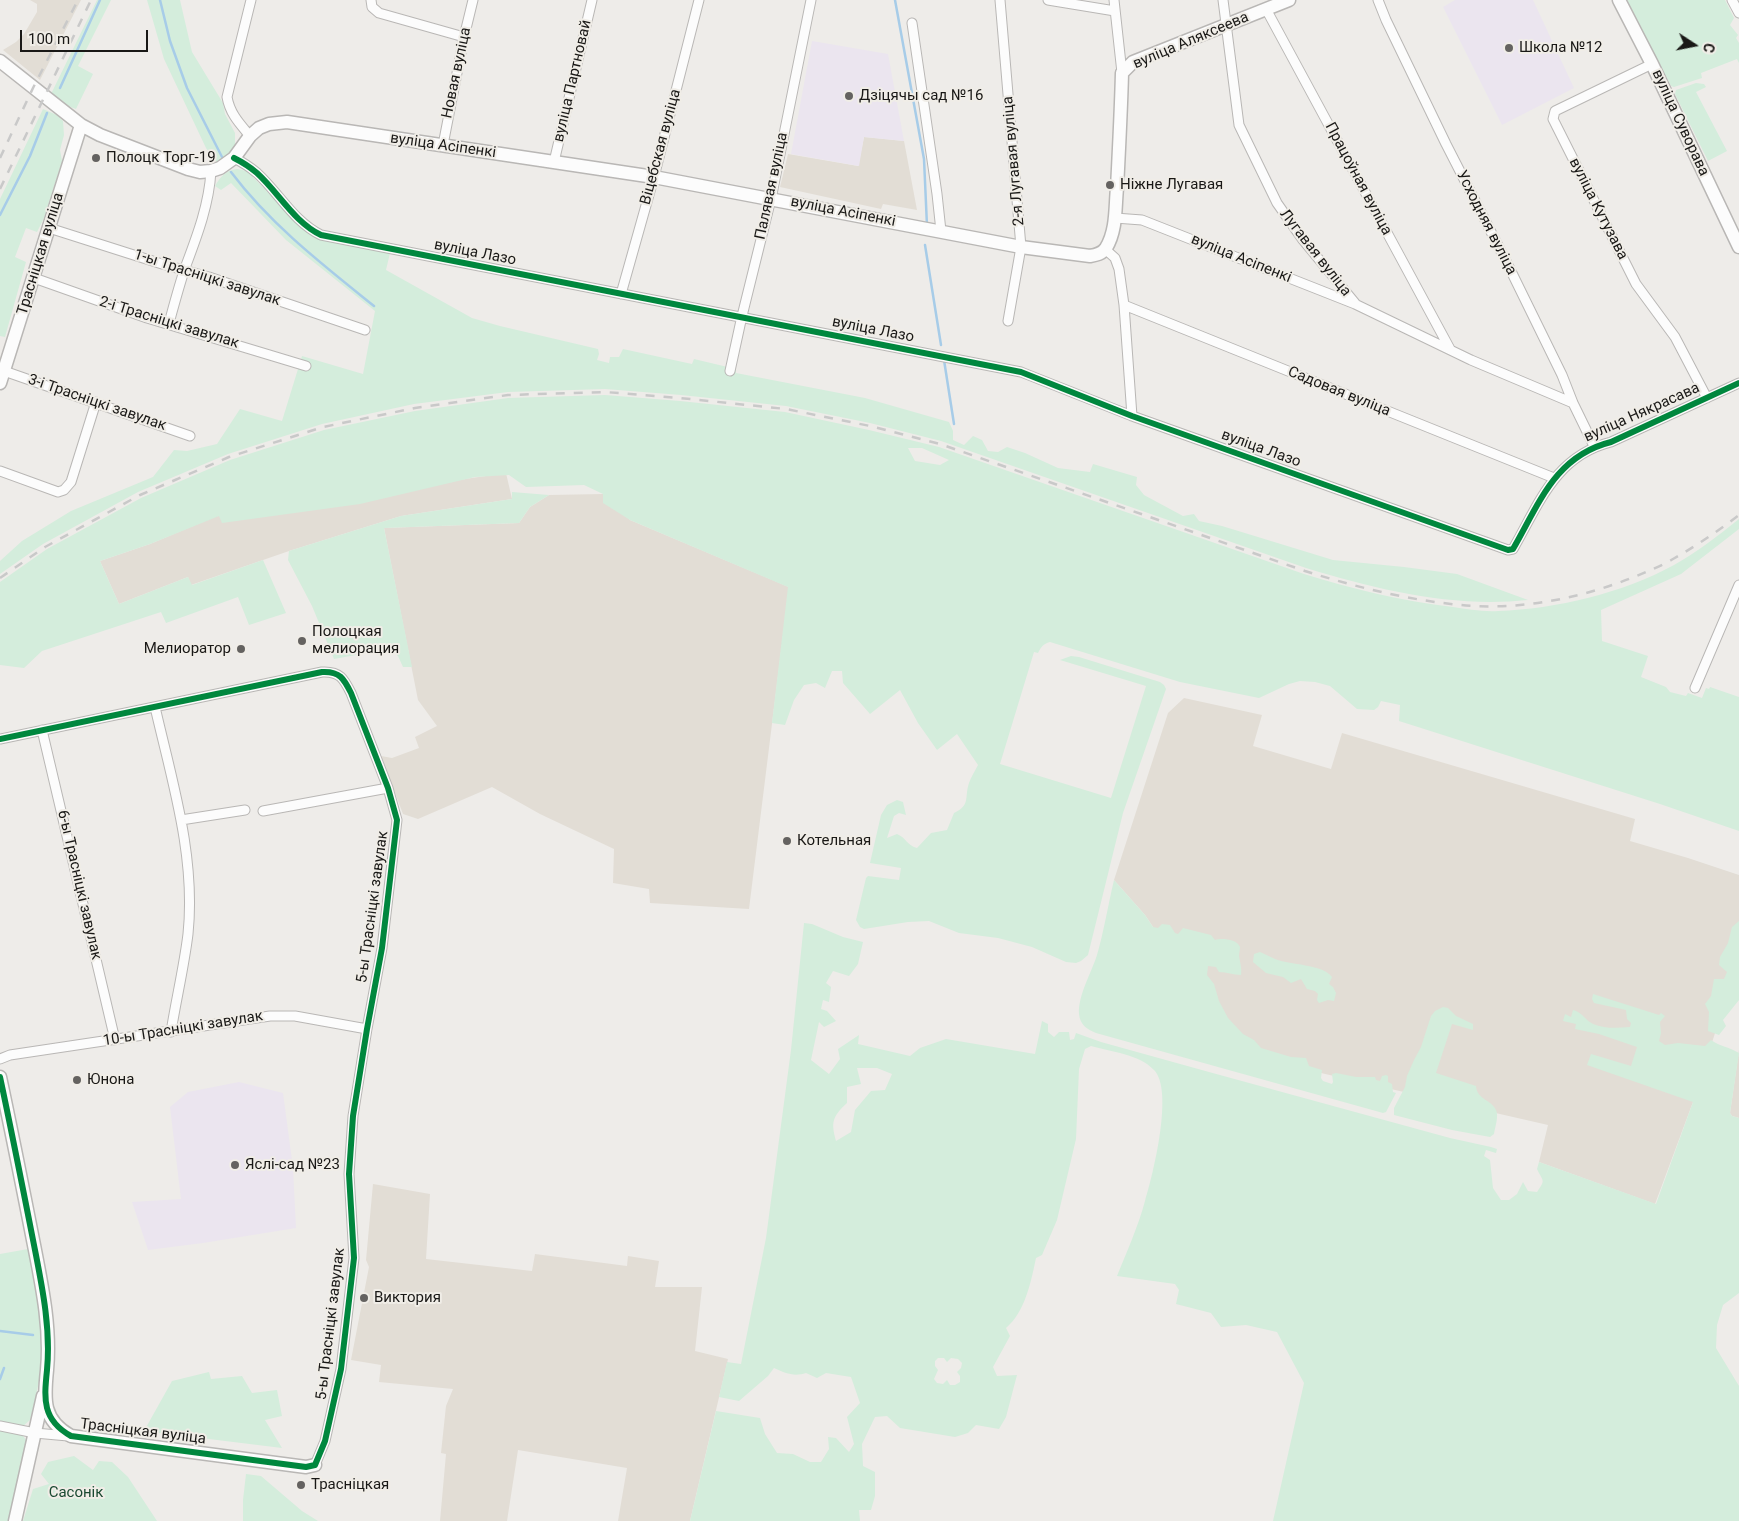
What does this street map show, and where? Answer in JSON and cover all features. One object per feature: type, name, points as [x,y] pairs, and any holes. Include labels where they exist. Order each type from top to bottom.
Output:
[{"type":"street","points":[[250,136],[228,107],[227,98],[228,87],[251,0]]},
{"type":"street","points":[[371,0],[372,8],[379,13],[464,37]]},
{"type":"street","name":"Новая вуліца","points":[[443,146],[473,0]]},
{"type":"street","name":"вуліца Партновай","points":[[554,162],[592,0]]},
{"type":"street","name":"Віцебская вуліца","points":[[621,294],[654,176],[699,0]]},
{"type":"street","name":"Палявая вуліца","points":[[730,371],[771,199],[811,0]]},
{"type":"street","name":"2-я Лугавая вуліца","points":[[1000,0],[1021,247],[1008,320]]},
{"type":"street","points":[[1048,0],[1115,12]]},
{"type":"street","points":[[1114,0],[1122,73],[1120,152],[1115,218],[1112,235],[1106,249],[1114,258],[1118,269],[1124,305],[1132,416]]},
{"type":"street","name":"Лугавая вуліца","points":[[1223,0],[1239,126],[1277,203],[1303,240],[1355,304]]},
{"type":"street","name":"вуліца Аляксеева","points":[[1122,73],[1133,62],[1289,0]]},
{"type":"street","name":"Усходняя вуліца","points":[[1378,0],[1446,144],[1558,366],[1573,403],[1594,446]]},
{"type":"street","name":"вуліца Суворава","points":[[1619,0],[1652,64],[1739,247]]},
{"type":"street","points":[[1732,0],[1739,13]]},
{"type":"street","name":"Працоўная вуліца","points":[[1266,9],[1450,349]]},
{"type":"street","points":[[912,23],[941,231]]},
{"type":"street","points":[[0,61],[81,125],[100,135],[175,165],[200,172],[211,171],[210,185],[201,226],[184,270],[169,323]]},
{"type":"street","name":"вуліца Кутузава","points":[[1652,64],[1555,111],[1553,118],[1636,284],[1675,338],[1707,398]]},
{"type":"street","name":"вуліца Асіпенкі","points":[[211,171],[220,168],[234,158],[250,136],[259,128],[269,124],[287,122],[654,176],[1021,247],[1090,256],[1100,254],[1106,249]]},
{"type":"street","name":"Трасніцкая вуліца","points":[[2,377],[81,125]]},
{"type":"street","name":"вуліца Лазо","points":[[234,158],[257,173],[289,210],[312,231],[321,235],[1021,372],[1132,416],[1508,550],[1513,549]]},
{"type":"street","name":"вуліца Асіпенкі","points":[[1115,218],[1142,220],[1355,304],[1470,360],[1573,403]]},
{"type":"street","name":"1-ы Трасніцкі завулак","points":[[49,228],[365,330]]},
{"type":"street","name":"2-і Трасніцкі завулак","points":[[34,278],[147,318],[169,323],[306,366]]},
{"type":"street","name":"Садовая вуліца","points":[[1124,305],[1554,478]]},
{"type":"street","name":"3-і Трасніцкі завулак","points":[[2,377],[96,402],[190,436]]},
{"type":"street","name":"вуліца Някрасава","points":[[1513,549],[1554,478],[1570,462],[1594,446],[1611,442],[1739,382]]},
{"type":"street","points":[[0,471],[58,492],[64,490],[71,482],[96,402]]},
{"type":"street","points":[[1695,688],[1739,584]]},
{"type":"street","name":"5-ы Трасніцкі завулак","points":[[0,739],[322,672],[332,671],[344,679],[388,788],[397,820],[382,948],[353,1116],[349,1174],[354,1258],[341,1369],[325,1441],[315,1465]]},
{"type":"street","points":[[154,707],[181,820],[189,882],[188,933],[171,1032]]},
{"type":"street","name":"6-ы Трасніцкі завулак","points":[[42,730],[115,1040]]},
{"type":"street","points":[[263,811],[388,788]]},
{"type":"street","points":[[181,820],[245,810]]},
{"type":"street","name":"10-ы Трасніцкі завулак","points":[[0,1059],[10,1055],[270,1016],[295,1016],[367,1029]]},
{"type":"street","name":"Трасніцкая вуліца","points":[[0,1077],[31,1228],[47,1325],[48,1352],[44,1389],[50,1417],[54,1424],[59,1430],[71,1436],[306,1467],[315,1465]]},
{"type":"street","points":[[15,1521],[44,1389]]},
{"type":"street","points":[[0,1426],[35,1433],[71,1436]]},
{"type":"shaded area","points":[[30,0],[81,0],[40,80],[3,50],[16,42],[24,34],[37,12],[37,4]]},
{"type":"shaded area","name":"Школа №12","points":[[1455,0],[1533,0],[1574,88],[1502,125],[1443,7]]},
{"type":"shaded area","name":"Дзіцячы сад №16","points":[[812,41],[888,54],[904,141],[864,137],[859,166],[791,154]]},
{"type":"shaded area","points":[[864,137],[904,141],[917,210],[883,204],[881,209],[780,187],[788,154],[858,166]]},
{"type":"shaded area","points":[[506,473],[512,499],[401,516],[289,551],[191,585],[188,577],[119,604],[100,561],[150,544],[219,515]]},
{"type":"shaded area","points":[[603,494],[630,520],[789,587],[749,909],[650,903],[649,889],[613,883],[614,849],[540,814],[492,787],[418,819],[403,814],[381,756],[392,758],[419,748],[415,737],[437,726],[418,700],[384,528],[519,523],[530,507],[549,495]]},
{"type":"shaded area","points":[[1184,698],[1262,715],[1253,746],[1331,769],[1342,733],[1635,819],[1630,841],[1739,875],[1739,958],[1693,1102],[1655,1204],[1539,1162],[1548,1125],[1238,1054],[1145,915],[1114,880],[1168,713]]},
{"type":"shaded area","points":[[1739,1050],[1739,1118],[1732,1116],[1730,1113]]},
{"type":"shaded area","name":"Яслі-сад №23","points":[[239,1082],[283,1093],[293,1168],[296,1228],[148,1250],[132,1202],[181,1199],[170,1107],[188,1092]]},
{"type":"shaded area","points":[[373,1184],[430,1194],[426,1259],[532,1271],[535,1254],[627,1266],[628,1256],[659,1261],[655,1287],[702,1287],[695,1351],[728,1359],[690,1521],[618,1521],[627,1468],[518,1450],[507,1521],[440,1521],[446,1454],[441,1453],[446,1406],[453,1389],[379,1382],[381,1365],[351,1360],[369,1267],[366,1260]]},
{"type":"green space","points":[[97,0],[111,0],[78,66],[93,74],[76,109],[65,105],[51,94]]},
{"type":"green space","points":[[147,0],[180,0],[192,52],[223,103],[225,114],[235,133],[235,145],[229,155],[216,162],[206,148],[164,59]]},
{"type":"green space","points":[[1627,0],[1725,0],[1734,18],[1730,25],[1738,35],[1736,38],[1739,43],[1739,63],[1737,59],[1701,73],[1702,78],[1674,87],[1671,86]]},
{"type":"green space","points":[[1696,83],[1704,84],[1706,87],[1696,92],[1727,151],[1708,161],[1675,94],[1676,90]]},
{"type":"green space","points":[[43,109],[57,115],[63,121],[64,135],[60,150],[62,161],[44,218],[37,232],[26,228],[15,257],[26,262],[5,337],[0,336],[0,199]]},
{"type":"green space","points":[[237,169],[247,171],[287,212],[320,238],[390,253],[386,270],[472,318],[598,349],[597,360],[609,363],[610,357],[619,357],[623,349],[692,364],[694,359],[736,369],[736,373],[865,398],[949,422],[953,431],[953,440],[964,445],[973,436],[982,440],[988,451],[998,452],[1007,447],[1058,468],[1090,472],[1093,464],[1137,477],[1136,485],[1144,495],[1183,516],[1194,514],[1199,521],[1222,526],[1333,560],[1457,574],[1528,600],[1500,602],[1444,599],[1388,590],[1361,583],[1306,568],[941,441],[870,423],[786,406],[605,389],[508,392],[414,404],[322,424],[228,454],[138,492],[43,544],[0,574],[0,561],[22,541],[71,511],[153,477],[174,450],[187,451],[217,444],[240,409],[282,421],[302,356],[363,374],[375,311],[286,240],[231,183],[221,190],[215,186],[224,174]]},
{"type":"green space","points":[[605,395],[680,401],[785,412],[869,430],[939,447],[1304,574],[1396,598],[1481,611],[1520,610],[1566,603],[1633,584],[1683,560],[1739,519],[1739,529],[1681,574],[1601,610],[1602,641],[1648,656],[1641,677],[1666,687],[1670,692],[1686,696],[1688,693],[1702,698],[1706,688],[1709,689],[1710,687],[1739,697],[1739,831],[1399,721],[1400,705],[1381,701],[1374,710],[1357,709],[1330,686],[1300,681],[1259,698],[1180,682],[1050,642],[1042,646],[1038,653],[1034,652],[1000,764],[1111,798],[1146,686],[1060,660],[1071,656],[1079,657],[1160,682],[1166,689],[1123,813],[1088,955],[1076,963],[1066,962],[1032,947],[998,938],[959,933],[929,921],[908,922],[864,929],[860,927],[856,920],[866,878],[868,876],[899,880],[901,868],[870,863],[881,815],[887,805],[897,800],[903,802],[906,815],[899,813],[894,816],[887,838],[897,834],[917,848],[931,833],[947,830],[954,813],[965,804],[969,783],[978,765],[957,734],[937,750],[918,723],[900,690],[870,714],[843,683],[842,671],[832,671],[825,688],[816,683],[804,685],[794,700],[785,725],[772,723],[788,587],[630,520],[603,503],[603,494],[584,485],[526,487],[509,475],[475,477],[360,504],[222,523],[219,516],[150,544],[100,561],[119,604],[188,577],[192,585],[263,560],[286,613],[249,625],[238,597],[166,623],[161,612],[42,651],[24,668],[0,665],[0,582],[47,549],[141,498],[230,460],[324,430],[415,411],[508,398]],"holes":[[[908,448],[922,448],[949,460],[940,465],[915,461]]]},
{"type":"green space","points":[[512,492],[549,495],[530,507],[519,523],[384,528],[412,667],[403,667],[398,656],[389,649],[334,659],[312,606],[288,560],[289,551],[401,516],[512,499]]},
{"type":"green space","points":[[1114,880],[1145,915],[1153,927],[1158,928],[1162,924],[1170,925],[1175,933],[1178,934],[1183,928],[1211,935],[1215,940],[1229,940],[1238,944],[1240,947],[1241,975],[1219,972],[1216,967],[1208,966],[1207,975],[1214,984],[1219,1001],[1228,1018],[1243,1034],[1254,1040],[1261,1048],[1291,1057],[1306,1058],[1309,1066],[1322,1070],[1321,1078],[1323,1081],[1332,1084],[1332,1074],[1336,1073],[1356,1077],[1375,1077],[1376,1080],[1380,1081],[1382,1076],[1388,1076],[1388,1082],[1392,1084],[1393,1092],[1396,1093],[1386,1112],[1383,1113],[1096,1033],[1084,1026],[1079,1014],[1079,1007],[1102,937]]},
{"type":"green space","points":[[1739,921],[1739,1000],[1723,1020],[1726,1026],[1719,1035],[1708,1031],[1709,1012],[1705,1004],[1711,996],[1714,979],[1724,979],[1727,972],[1719,965],[1720,957],[1728,943],[1732,927]]},
{"type":"green space","points":[[804,923],[812,924],[843,937],[863,942],[858,964],[849,976],[833,971],[826,983],[831,987],[829,1002],[823,1000],[821,1009],[827,1011],[836,1021],[824,1027],[819,1022],[811,1060],[829,1074],[840,1059],[838,1049],[859,1035],[858,1044],[910,1056],[920,1048],[946,1039],[1035,1054],[1042,1021],[1048,1024],[1048,1032],[1054,1037],[1059,1032],[1069,1032],[1070,1040],[1074,1039],[1076,1033],[1101,1042],[1209,1072],[1450,1138],[1497,1149],[1496,1153],[1486,1150],[1484,1156],[1490,1160],[1493,1188],[1501,1200],[1509,1200],[1517,1194],[1523,1182],[1528,1191],[1537,1192],[1543,1182],[1537,1169],[1539,1162],[1656,1204],[1693,1102],[1587,1065],[1591,1054],[1631,1066],[1637,1047],[1599,1034],[1575,1029],[1576,1024],[1563,1021],[1565,1014],[1571,1017],[1573,1010],[1579,1012],[1590,1022],[1598,1026],[1612,1028],[1630,1027],[1631,1023],[1627,1019],[1626,1010],[1594,1003],[1592,999],[1593,994],[1659,1015],[1661,1013],[1665,1016],[1660,1022],[1661,1033],[1659,1041],[1665,1045],[1678,1043],[1705,1046],[1711,1040],[1739,1053],[1730,1113],[1732,1116],[1739,1118],[1739,1293],[1723,1305],[1717,1325],[1716,1348],[1739,1386],[1739,1521],[1273,1521],[1304,1383],[1277,1332],[1246,1325],[1221,1327],[1211,1313],[1176,1304],[1179,1290],[1175,1284],[1117,1276],[1149,1189],[1160,1133],[1162,1095],[1160,1080],[1154,1070],[1141,1060],[1091,1046],[1085,1049],[1079,1069],[1076,1139],[1057,1220],[1042,1255],[1036,1258],[1023,1305],[1006,1328],[1010,1336],[993,1367],[997,1376],[1017,1375],[1006,1417],[999,1429],[976,1425],[968,1433],[955,1437],[900,1428],[887,1416],[875,1417],[862,1444],[863,1466],[875,1472],[875,1496],[871,1510],[859,1510],[860,1521],[690,1521],[716,1411],[760,1418],[765,1434],[777,1453],[793,1454],[810,1462],[821,1462],[829,1449],[828,1437],[836,1438],[849,1452],[854,1444],[847,1417],[860,1403],[851,1377],[826,1373],[817,1378],[806,1373],[786,1373],[774,1368],[768,1376],[739,1401],[719,1397],[727,1362],[741,1364],[766,1238],[791,1050]],"holes":[[[857,1068],[877,1068],[892,1074],[885,1090],[871,1091],[855,1110],[851,1132],[836,1141],[833,1124],[838,1112],[847,1103],[847,1087],[861,1084]],[[938,1358],[944,1358],[947,1362],[951,1358],[958,1359],[962,1363],[961,1368],[957,1372],[960,1376],[960,1382],[955,1385],[950,1385],[947,1380],[943,1384],[937,1383],[934,1379],[938,1370],[935,1366],[935,1361]]]},
{"type":"green space","points":[[1260,952],[1281,961],[1314,967],[1328,973],[1332,977],[1329,984],[1336,993],[1334,1001],[1328,1000],[1319,1003],[1317,1000],[1318,994],[1307,989],[1301,979],[1291,983],[1283,977],[1266,973],[1253,962],[1254,954]]},
{"type":"green space","points":[[1443,1007],[1448,1008],[1456,1016],[1473,1024],[1473,1030],[1452,1024],[1436,1073],[1476,1086],[1481,1097],[1494,1106],[1497,1118],[1494,1134],[1490,1137],[1452,1130],[1394,1115],[1394,1108],[1405,1087],[1407,1076],[1421,1047],[1431,1016],[1435,1011]]},
{"type":"green space","points":[[28,1249],[40,1308],[43,1354],[30,1420],[22,1427],[0,1422],[0,1254]]},
{"type":"green space","points":[[209,1372],[211,1379],[242,1376],[252,1393],[277,1390],[282,1416],[265,1420],[282,1448],[144,1431],[172,1381]]},
{"type":"green space","points":[[0,1430],[21,1433],[26,1440],[9,1521],[0,1521]]},
{"type":"green space","name":"Сасонік","points":[[74,1456],[93,1470],[99,1461],[112,1462],[128,1477],[157,1521],[23,1521],[33,1489],[49,1484],[41,1474],[48,1462]]},
{"type":"green space","points":[[246,1474],[261,1476],[302,1511],[318,1521],[243,1521]]},
{"type":"waterway","points":[[60,88],[100,0]]},
{"type":"waterway","points":[[160,0],[170,41],[187,88],[222,157]]},
{"type":"waterway","points":[[895,0],[924,159],[927,226]]},
{"type":"waterway","points":[[0,215],[30,156],[47,113]]},
{"type":"waterway","points":[[231,172],[280,227],[374,306]]},
{"type":"waterway","points":[[925,245],[941,345]]},
{"type":"waterway","points":[[944,360],[954,424]]},
{"type":"waterway","points":[[0,1331],[33,1335]]},
{"type":"waterway","points":[[0,1379],[4,1368]]},
{"type":"railway","points":[[0,158],[78,0]]},
{"type":"railway","points":[[0,189],[91,0]]},
{"type":"railway","points":[[0,578],[45,547],[140,495],[229,457],[323,427],[415,408],[508,395],[605,392],[680,398],[786,409],[870,426],[940,444],[1324,577],[1401,596],[1461,605],[1508,606],[1531,604],[1601,589],[1667,563],[1715,533],[1739,515]]},
{"type":"cycle path","points":[[234,158],[257,173],[303,223],[321,235],[1021,372],[1132,416],[1508,550],[1513,549],[1551,484],[1562,470],[1576,458],[1739,383]]},
{"type":"cycle path","points":[[0,739],[322,672],[333,673],[341,677],[351,693],[388,788],[397,820],[382,948],[353,1116],[349,1174],[354,1258],[341,1369],[325,1441],[315,1465],[306,1467],[71,1436],[55,1423],[47,1408],[45,1390],[48,1339],[43,1291],[0,1077]]},
{"type":"place","name":"Школа №12","points":[[1509,48]]},
{"type":"place","name":"Дзіцячы сад №16","points":[[849,96]]},
{"type":"place","name":"Полоцк Торг-19","points":[[96,158]]},
{"type":"place","name":"Ніжне Лугавая","points":[[1110,185]]},
{"type":"place","name":"Полоцкая мелиорация","points":[[302,641]]},
{"type":"place","name":"Мелиоратор","points":[[241,649]]},
{"type":"place","name":"Котельная","points":[[787,841]]},
{"type":"place","name":"Юнона","points":[[77,1080]]},
{"type":"place","name":"Яслі-сад №23","points":[[235,1165]]},
{"type":"place","name":"Виктория","points":[[364,1298]]},
{"type":"place","name":"Трасніцкая","points":[[301,1485]]}]
